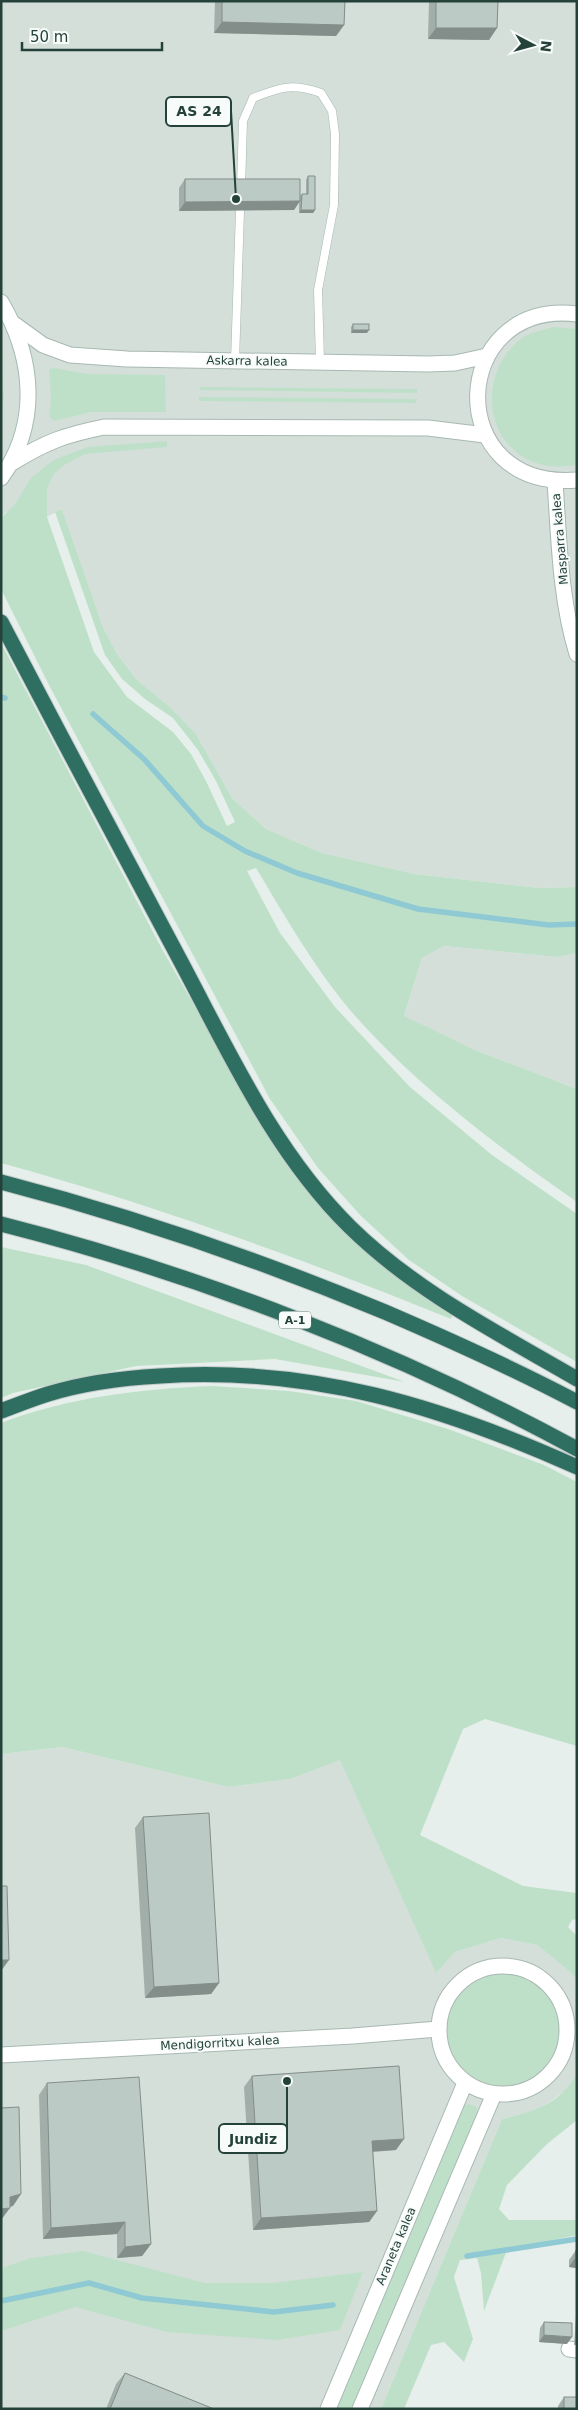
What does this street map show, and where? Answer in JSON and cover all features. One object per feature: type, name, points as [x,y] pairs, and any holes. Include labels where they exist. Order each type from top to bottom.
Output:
[{"type":"highway","points":[[1,622],[252,1096],[305,1178],[350,1227],[407,1277],[475,1320],[577,1379]]},
{"type":"highway","points":[[1,1182],[67,1199],[204,1242],[329,1289],[446,1338],[577,1402]]},
{"type":"highway","name":"A-1","points":[[1,1224],[54,1237],[193,1282],[312,1326],[428,1374],[523,1420],[577,1449]]},
{"type":"highway","points":[[1,1411],[48,1394],[122,1378],[190,1374],[268,1376],[339,1386],[409,1402],[508,1436],[577,1466]]},
{"type":"street","points":[[1,302],[14,324],[26,358],[29,394],[24,430],[12,463],[1,478]]},
{"type":"street","points":[[576,313],[541,315],[516,326],[500,339],[487,356],[480,375],[476,396],[479,416],[486,435],[498,453],[514,468],[534,478],[555,482],[577,480]]},
{"type":"street","name":"Askarra kalea","points":[[14,324],[43,345],[70,355],[428,364],[454,363],[487,356]]},
{"type":"street","points":[[12,463],[40,445],[67,434],[104,427],[428,428],[486,435]]},
{"type":"street","name":"Masparra kalea","points":[[555,482],[560,565],[572,638],[577,654]]},
{"type":"street","points":[[507,1966],[527,1970],[544,1981],[558,1997],[566,2016],[567,2037],[562,2056],[554,2068],[534,2087],[515,2094],[494,2094],[479,2090],[465,2082],[445,2059],[438,2029],[442,2008],[452,1990],[468,1976],[486,1968],[507,1966]]},
{"type":"street","name":"Mendigorritxu kalea","points":[[1,2055],[353,2036],[438,2029]]},
{"type":"street","name":"Araneta kalea","points":[[328,2409],[465,2082]]},
{"type":"street","points":[[360,2409],[494,2094]]},
{"type":"lane","points":[[241,188],[243,121],[253,98],[277,88],[301,86],[321,93],[332,111],[335,134],[334,205],[318,290],[320,362]]},
{"type":"lane","points":[[235,360],[240,210]]},
{"type":"shaded area","points":[[1,1],[577,1],[577,887],[540,888],[415,874],[322,853],[266,829],[232,798],[196,734],[170,707],[137,680],[117,654],[103,627],[62,509],[41,520],[6,512],[1,518]]},
{"type":"shaded area","points":[[444,946],[558,957],[577,953],[577,1089],[475,1050],[404,1017],[422,958]]},
{"type":"shaded area","points":[[62,1747],[228,1787],[290,1779],[340,1759],[436,1972],[455,1952],[501,1938],[537,1945],[577,1980],[577,2074],[567,2089],[540,2109],[502,2119],[381,2409],[1,2409],[1,1754]]},
{"type":"green space","points":[[553,327],[577,329],[577,465],[542,465],[531,461],[514,450],[502,436],[494,418],[492,400],[494,381],[500,363],[512,348],[527,335]]},
{"type":"green space","points":[[1,363],[4,397],[1,416]]},
{"type":"green space","points":[[54,368],[88,374],[165,375],[166,412],[91,412],[54,421],[49,417],[51,398],[49,369]]},
{"type":"green space","points":[[199,387],[417,389],[417,393],[200,390]]},
{"type":"green space","points":[[199,397],[417,399],[416,403],[199,401]]},
{"type":"green space","points":[[167,441],[167,447],[85,454],[64,465],[53,475],[47,489],[47,517],[94,652],[127,697],[173,732],[191,754],[227,826],[235,822],[216,781],[198,750],[173,718],[145,699],[122,679],[105,655],[55,512],[62,509],[103,627],[117,654],[137,680],[170,707],[196,734],[232,798],[266,829],[322,853],[415,874],[540,888],[577,887],[577,953],[558,957],[444,946],[422,958],[404,1016],[475,1050],[577,1089],[577,1202],[442,1100],[368,1030],[321,973],[256,868],[247,871],[280,933],[335,1007],[410,1087],[492,1155],[577,1214],[577,1362],[462,1296],[409,1260],[361,1216],[318,1168],[270,1099],[50,687],[1,589],[1,518],[15,504],[31,478],[53,460],[88,447]]},
{"type":"green space","points":[[1,643],[162,949],[258,1117],[289,1167],[333,1220],[453,1313],[451,1319],[340,1275],[228,1234],[58,1179],[1,1163]]},
{"type":"green space","points":[[1,1247],[86,1265],[405,1382],[275,1359],[136,1366],[13,1393],[1,1398]]},
{"type":"green space","points":[[212,1386],[289,1391],[356,1401],[448,1429],[544,1465],[577,1482],[577,1746],[485,1719],[463,1729],[420,1835],[523,1886],[577,1893],[577,1919],[572,1920],[568,1927],[577,1936],[577,1980],[537,1945],[501,1938],[455,1952],[436,1973],[340,1760],[290,1779],[228,1787],[62,1747],[1,1754],[1,1423],[53,1407],[105,1396],[158,1389]]},
{"type":"green space","points":[[504,1972],[526,1976],[544,1989],[557,2007],[561,2029],[557,2051],[544,2069],[526,2082],[504,2086],[482,2082],[464,2069],[451,2051],[447,2029],[451,2007],[464,1989],[482,1976]]},
{"type":"green space","points":[[577,2074],[577,2120],[547,2144],[507,2185],[499,2209],[509,2220],[577,2220],[577,2235],[507,2250],[484,2311],[481,2273],[477,2258],[460,2260],[454,2277],[473,2339],[464,2362],[444,2342],[431,2345],[404,2409],[381,2409],[502,2119],[526,2113],[554,2100]]},
{"type":"green space","points":[[469,2104],[477,2107],[477,2114],[354,2409],[335,2409],[463,2106]]},
{"type":"green space","points":[[83,2251],[205,2283],[271,2283],[363,2272],[340,2330],[277,2340],[167,2332],[75,2307],[1,2331],[1,2268],[31,2258]]},
{"type":"building","points":[[222,1],[345,1],[344,25],[222,22]]},
{"type":"building","points":[[436,1],[498,1],[497,28],[436,28]]},
{"type":"building","points":[[308,176],[315,176],[315,210],[301,210],[302,194],[308,194]]},
{"type":"building","points":[[185,179],[300,179],[300,201],[185,202]]},
{"type":"building","points":[[353,324],[369,324],[369,330],[353,330]]},
{"type":"building","points":[[209,1813],[219,1983],[154,1987],[143,1817]]},
{"type":"building","points":[[1,1886],[7,1886],[9,1960],[1,1960]]},
{"type":"building","points":[[399,2066],[404,2139],[372,2141],[377,2211],[261,2218],[252,2076]]},
{"type":"building","points":[[139,2077],[151,2244],[125,2247],[125,2222],[51,2228],[47,2083]]},
{"type":"building","points":[[19,2107],[21,2194],[10,2197],[10,2208],[1,2209],[1,2108]]},
{"type":"building","points":[[544,2322],[572,2323],[572,2337],[544,2335]]},
{"type":"building","points":[[125,2373],[214,2409],[110,2409]]},
{"type":"building","points":[[564,2397],[577,2397],[577,2409],[564,2409]]},
{"type":"waterway","points":[[1,697],[5,698]]},
{"type":"waterway","points":[[93,714],[144,759],[203,826],[245,851],[297,873],[418,909],[549,925],[577,924]]},
{"type":"waterway","points":[[467,2256],[577,2239]]},
{"type":"waterway","points":[[1,2301],[89,2283],[142,2298],[274,2312],[333,2305]]},
{"type":"place","name":"AS 24","points":[[236,199]]},
{"type":"place","name":"Jundiz","points":[[287,2081]]}]
